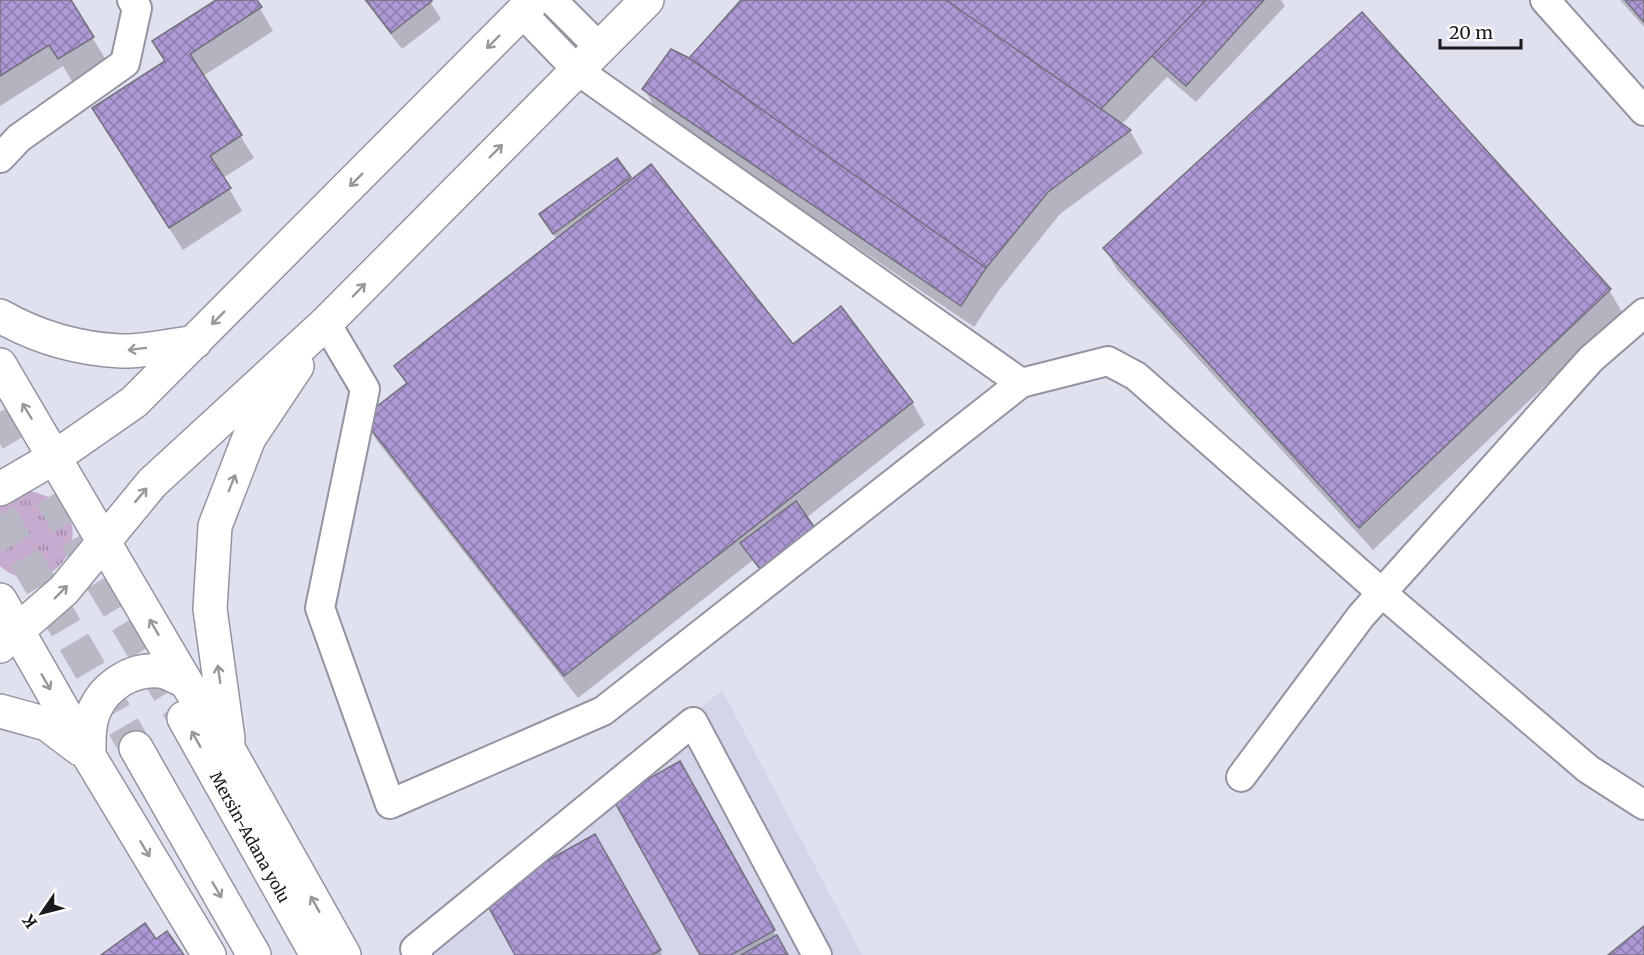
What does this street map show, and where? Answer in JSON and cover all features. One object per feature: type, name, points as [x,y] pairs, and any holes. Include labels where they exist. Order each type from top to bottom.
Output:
[{"type":"main road","points":[[9,638],[64,590],[152,483],[326,323],[647,0]]},
{"type":"main road","points":[[0,489],[55,457],[134,402],[528,6]]},
{"type":"main road","points":[[0,316],[22,329],[69,344],[122,351],[195,342]]},
{"type":"main road","points":[[230,752],[210,609],[214,526],[249,438],[326,323]]},
{"type":"main road","points":[[2,381],[55,457],[186,682],[230,752],[344,955]]},
{"type":"main road","points":[[0,600],[9,638],[89,756],[209,955]]},
{"type":"main road","points":[[89,756],[90,729],[95,710],[106,692],[122,679],[141,672],[162,671],[186,682]]},
{"type":"main road","points":[[0,711],[47,724],[89,756]]},
{"type":"main road","name":"Mersin-Adana yolu","points":[[184,718],[317,955]]},
{"type":"main road","points":[[136,748],[254,955]]},
{"type":"street","points":[[0,158],[19,138],[125,63],[137,8],[132,0]]},
{"type":"street","points":[[552,0],[588,59]]},
{"type":"street","points":[[1545,0],[1644,111]]},
{"type":"street","points":[[528,6],[588,59],[1021,383]]},
{"type":"street","points":[[1241,777],[1361,616],[1591,359],[1644,313]]},
{"type":"street","points":[[326,323],[365,389],[320,608],[390,804],[603,711],[1021,383],[1108,361],[1136,376],[1382,593],[1588,769],[1644,805]]},
{"type":"street","points":[[418,955],[415,949],[693,722],[817,955]]},
{"type":"shaded area","points":[[722,690],[862,955],[408,955]]},
{"type":"green space","points":[[28,491],[54,500],[68,516],[73,534],[68,552],[57,568],[41,577],[21,578],[0,566],[0,503]]},
{"type":"building","points":[[0,0],[71,0],[94,37],[58,59],[49,45],[0,76]]},
{"type":"building","points":[[216,0],[257,0],[262,7],[190,54],[242,135],[210,156],[231,188],[169,228],[92,108],[165,61],[152,41]]},
{"type":"building","points":[[366,0],[431,0],[432,1],[391,33]]},
{"type":"building","points":[[741,0],[946,0],[1131,130],[1048,192],[986,268],[689,58]]},
{"type":"building","points":[[946,0],[1206,0],[1101,109]]},
{"type":"building","points":[[1206,0],[1264,0],[1186,86],[1152,56]]},
{"type":"building","points":[[1625,0],[1644,0],[1644,22]]},
{"type":"building","points":[[1362,12],[1611,289],[1359,528],[1103,248]]},
{"type":"building","points":[[671,49],[689,58],[986,268],[961,306],[642,89]]},
{"type":"building","points":[[617,158],[631,177],[553,234],[539,214]]},
{"type":"building","points":[[651,164],[793,344],[841,306],[913,402],[564,676],[362,418],[407,383],[394,366]]},
{"type":"building","points":[[796,501],[815,528],[760,569],[740,543]]},
{"type":"building","points":[[680,761],[775,930],[731,955],[700,955],[613,799]]},
{"type":"building","points":[[595,834],[661,950],[652,955],[515,955],[483,897]]},
{"type":"building","points":[[145,923],[156,939],[167,931],[184,955],[101,955]]},
{"type":"building","points":[[1644,926],[1644,955],[1608,955]]},
{"type":"building","points":[[777,935],[788,955],[741,955]]},
{"type":"tunnel","points":[[0,412],[184,718]]},
{"type":"tunnel","points":[[0,515],[136,748]]}]
